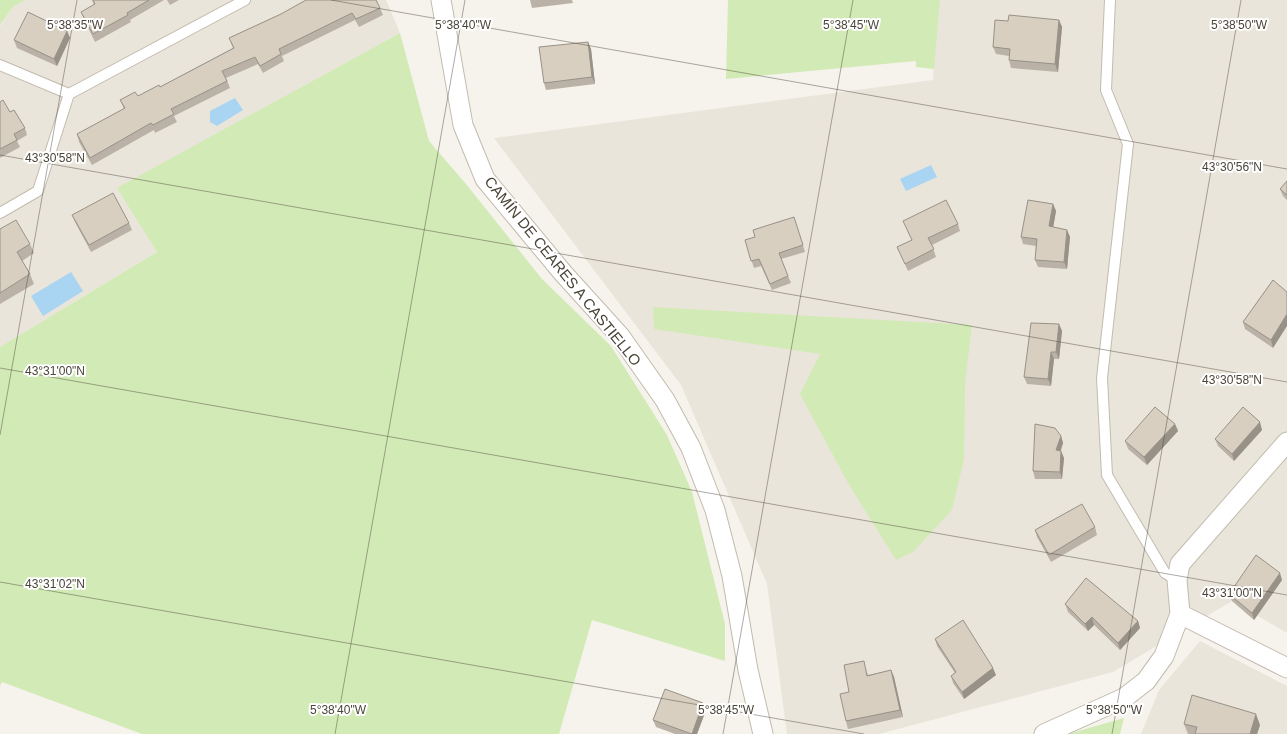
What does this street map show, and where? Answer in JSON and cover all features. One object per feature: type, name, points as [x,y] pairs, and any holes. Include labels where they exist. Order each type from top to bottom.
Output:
[{"type":"street","name":"CAMÍN DE CEARES A CASTIELLO","points":[[441,0],[463,125],[485,179],[563,273],[620,336],[666,400],[691,448],[715,510],[732,576],[748,670],[763,734]]},
{"type":"street","points":[[1044,734],[1124,698],[1146,681],[1164,656],[1180,614],[1177,580],[1180,564],[1287,442]]},
{"type":"street","points":[[1180,614],[1287,668]]},
{"type":"lane","points":[[0,213],[38,191],[69,94],[245,0]]},
{"type":"lane","points":[[1110,0],[1106,90],[1128,144],[1102,378],[1106,475],[1165,573],[1177,580]]},
{"type":"lane","points":[[0,65],[69,94]]},
{"type":"shaded area","points":[[25,0],[386,0],[400,33],[118,188],[157,252],[0,347],[0,26],[13,7]]},
{"type":"shaded area","points":[[937,0],[1287,0],[1287,633],[1232,601],[1113,672],[879,734],[787,734],[767,584],[681,385],[494,138],[933,80]]},
{"type":"shaded area","points":[[1200,641],[1287,686],[1287,734],[1141,734],[1159,690]]},
{"type":"green space","points":[[0,0],[25,0],[13,7],[0,25]]},
{"type":"green space","points":[[728,0],[940,0],[934,69],[916,67],[916,61],[726,79]]},
{"type":"green space","points":[[400,33],[429,141],[542,279],[611,346],[667,435],[692,492],[725,624],[725,661],[592,620],[559,734],[142,734],[2,682],[0,686],[0,347],[157,252],[117,188]]},
{"type":"green space","points":[[653,307],[972,325],[965,383],[964,459],[952,510],[913,552],[896,560],[848,483],[800,394],[820,354],[654,329]]},
{"type":"green space","points":[[1124,718],[1120,734],[1068,734]]},
{"type":"water","points":[[235,98],[243,110],[217,126],[210,122],[210,111]]},
{"type":"water","points":[[931,165],[937,177],[906,191],[900,179]]},
{"type":"water","points":[[71,272],[83,291],[43,316],[31,296]]},
{"type":"building","points":[[93,0],[149,0],[127,13],[128,15],[93,34],[81,12],[95,4]]},
{"type":"building","points":[[306,0],[376,0],[380,8],[356,19],[352,13],[279,49],[281,54],[260,66],[255,57],[222,71],[227,81],[171,109],[174,114],[153,125],[151,123],[90,158],[77,134],[125,108],[120,100],[135,92],[138,96],[159,85],[160,87],[234,48],[229,38]]},
{"type":"building","points":[[28,12],[67,31],[54,59],[14,40]]},
{"type":"building","points":[[1009,15],[1059,20],[1055,64],[1009,60],[1010,49],[993,47],[995,20],[1008,21]]},
{"type":"building","points":[[588,42],[592,77],[544,83],[539,47]]},
{"type":"building","points":[[3,100],[10,112],[14,110],[25,128],[14,134],[17,140],[0,149],[0,102]]},
{"type":"building","points":[[1287,181],[1287,195],[1280,189]]},
{"type":"building","points":[[113,193],[129,223],[89,245],[72,215]]},
{"type":"building","points":[[946,200],[958,224],[928,238],[934,249],[905,264],[897,247],[912,240],[903,221]]},
{"type":"building","points":[[1028,200],[1053,204],[1049,226],[1067,230],[1064,262],[1035,260],[1037,239],[1021,237]]},
{"type":"building","points":[[794,217],[803,245],[779,253],[788,276],[770,284],[759,259],[751,261],[745,240],[755,237],[753,230]]},
{"type":"building","points":[[16,220],[30,244],[17,252],[30,274],[0,293],[0,229]]},
{"type":"building","points":[[1273,280],[1287,292],[1287,314],[1271,340],[1243,322]]},
{"type":"building","points":[[1031,323],[1059,324],[1056,352],[1051,352],[1048,379],[1024,377]]},
{"type":"building","points":[[1155,407],[1175,424],[1144,457],[1125,441]]},
{"type":"building","points":[[1243,407],[1260,422],[1232,454],[1215,439]]},
{"type":"building","points":[[1035,424],[1055,428],[1061,436],[1056,450],[1061,451],[1060,472],[1033,471]]},
{"type":"building","points":[[1082,504],[1095,527],[1049,555],[1035,530]]},
{"type":"building","points":[[1256,555],[1280,573],[1252,613],[1229,594]]},
{"type":"building","points":[[1086,578],[1138,621],[1118,643],[1092,617],[1085,624],[1065,604]]},
{"type":"building","points":[[963,620],[993,668],[962,692],[951,676],[956,672],[935,639]]},
{"type":"building","points":[[864,661],[867,676],[891,670],[900,710],[846,721],[840,694],[849,692],[844,665]]},
{"type":"building","points":[[665,689],[703,703],[692,734],[653,720]]},
{"type":"building","points":[[1192,695],[1256,714],[1250,734],[1195,734],[1197,727],[1184,724]]}]
